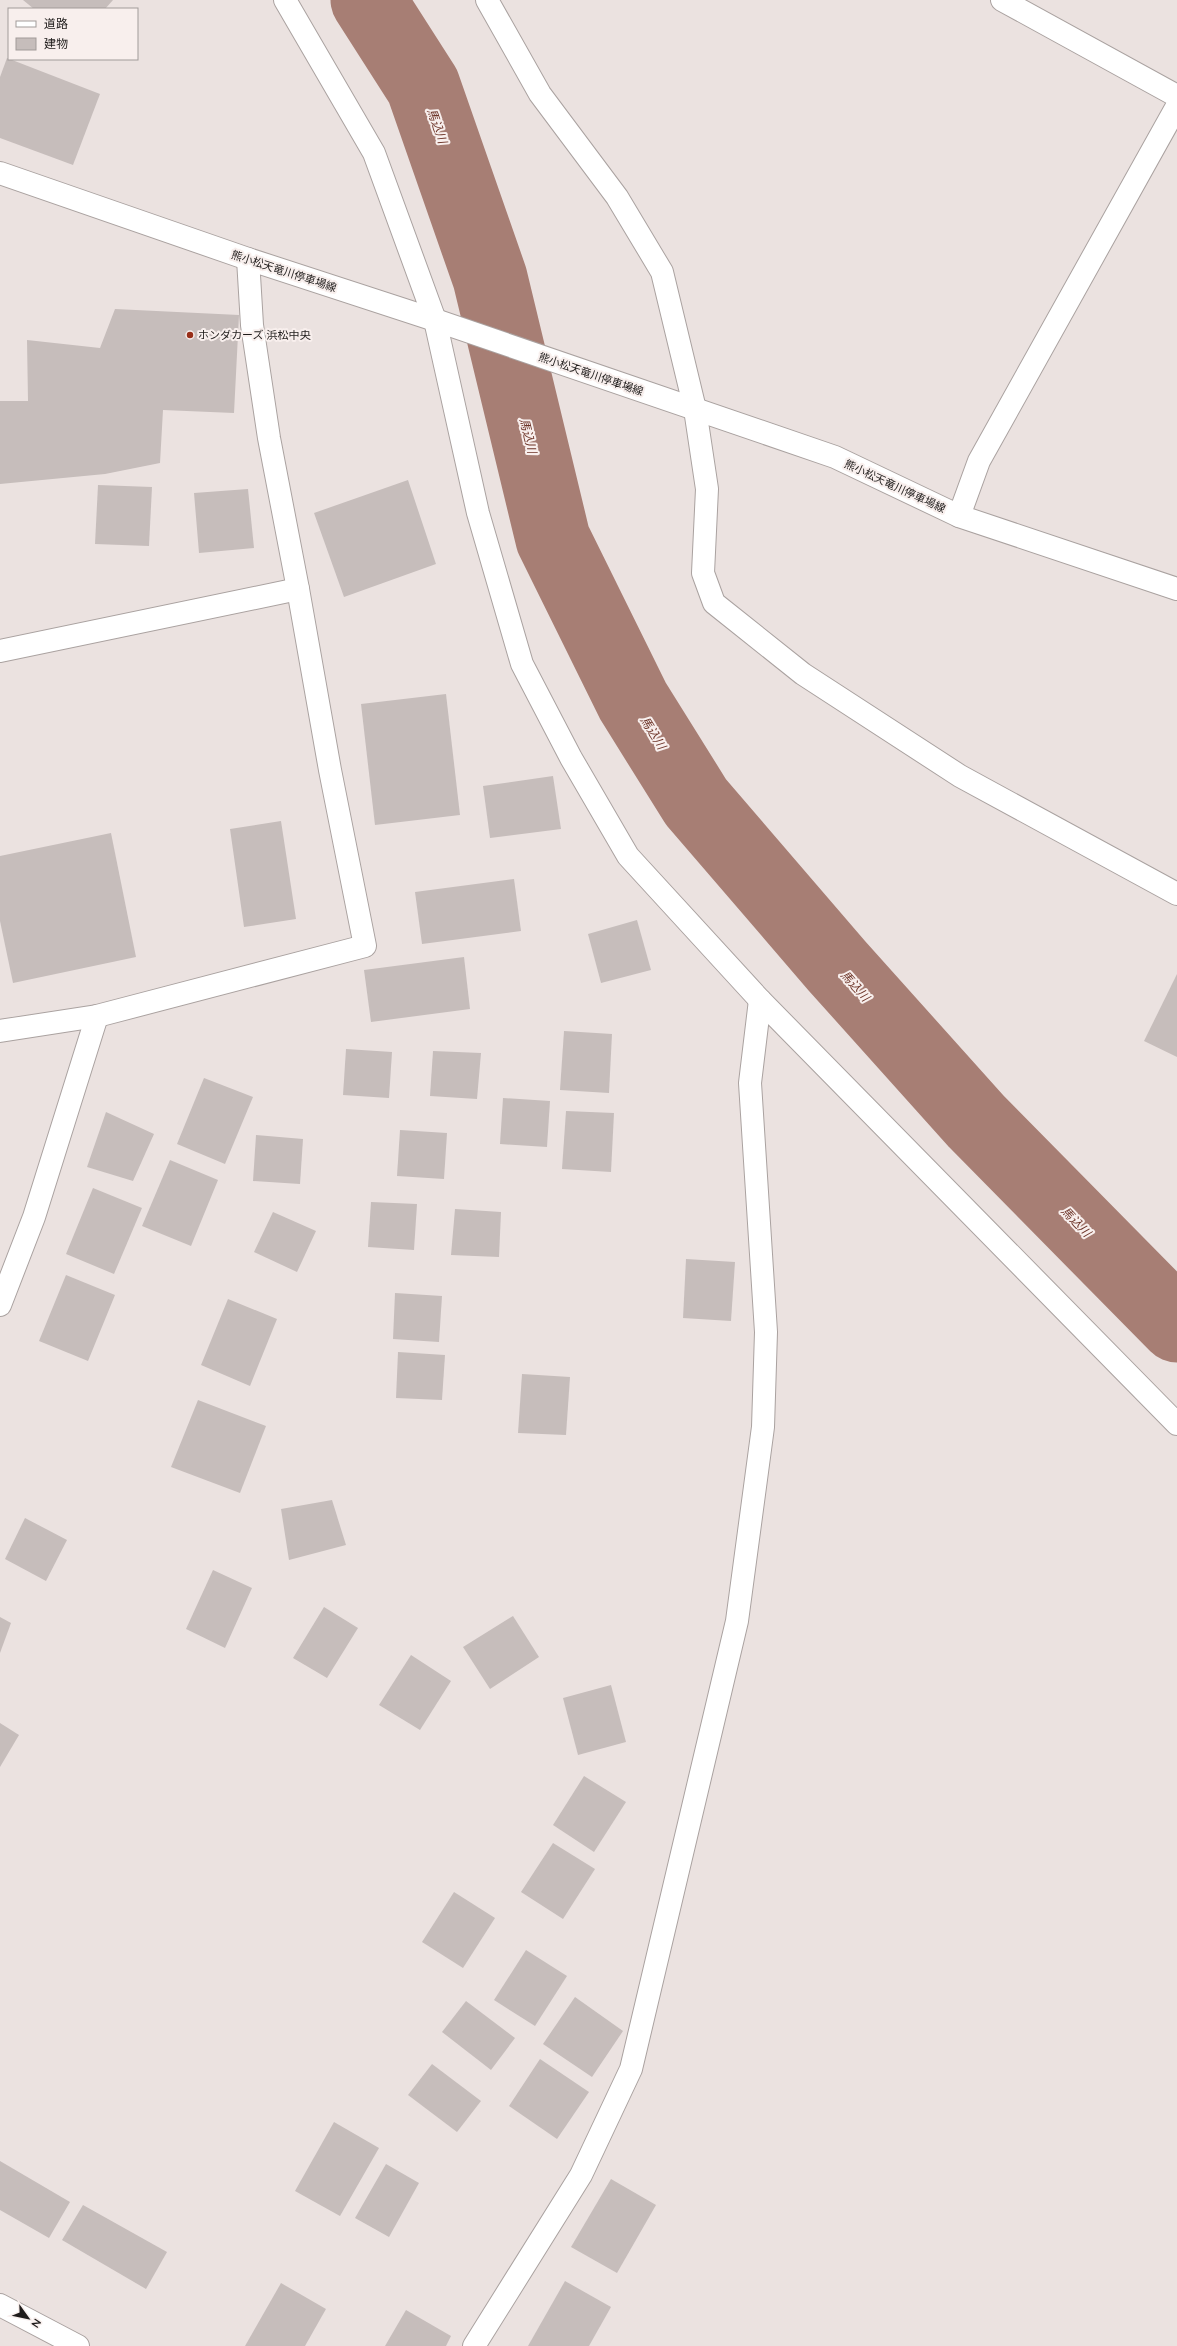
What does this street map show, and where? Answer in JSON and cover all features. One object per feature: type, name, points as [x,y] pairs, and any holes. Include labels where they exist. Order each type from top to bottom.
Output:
[{"type":"street","points":[[285,0],[374,153],[434,320],[478,513],[522,664],[571,758],[628,856],[760,1000],[1177,1424]]},
{"type":"street","points":[[487,0],[540,94],[617,197],[662,272],[685,406],[707,489],[703,573],[714,603],[803,674],[960,776],[1177,894]]},
{"type":"street","points":[[1002,0],[1177,96]]},
{"type":"street","points":[[959,516],[979,461],[1177,106]]},
{"type":"street","name":"熊小松天竜川停車場線","points":[[0,173],[248,260],[434,320],[835,457],[959,516],[1177,590]]},
{"type":"street","points":[[0,1031],[97,1016],[365,946],[330,770],[298,589],[269,438],[252,325],[248,260]]},
{"type":"street","points":[[0,651],[298,589]]},
{"type":"street","points":[[474,2346],[581,2175],[631,2069],[737,1622],[763,1427],[766,1332],[750,1083],[760,1000]]},
{"type":"street","points":[[0,1305],[34,1217],[97,1016]]},
{"type":"street","points":[[0,2305],[78,2346]]},
{"type":"building","points":[[23,0],[113,0],[106,8],[33,8]]},
{"type":"building","points":[[7,58],[8,60],[12,60],[100,94],[73,165],[0,138],[0,77]]},
{"type":"building","points":[[115,309],[239,315],[234,413],[163,410],[160,463],[105,474],[0,484],[0,401],[28,401],[27,340],[100,348]]},
{"type":"building","points":[[408,480],[436,564],[344,597],[314,513]]},
{"type":"building","points":[[98,485],[152,487],[149,546],[95,544]]},
{"type":"building","points":[[248,489],[254,548],[199,553],[194,493]]},
{"type":"building","points":[[446,694],[460,815],[375,825],[361,704]]},
{"type":"building","points":[[553,776],[561,829],[490,838],[483,786]]},
{"type":"building","points":[[281,821],[296,919],[244,927],[230,829]]},
{"type":"building","points":[[111,833],[136,957],[13,983],[0,921],[0,856]]},
{"type":"building","points":[[514,879],[521,931],[422,944],[415,892]]},
{"type":"building","points":[[637,920],[651,970],[601,983],[588,934]]},
{"type":"building","points":[[464,957],[470,1009],[371,1022],[364,970]]},
{"type":"building","points":[[1177,974],[1177,1057],[1144,1041]]},
{"type":"building","points":[[564,1031],[612,1034],[609,1093],[560,1090]]},
{"type":"building","points":[[346,1049],[392,1052],[389,1098],[343,1095]]},
{"type":"building","points":[[433,1051],[481,1053],[477,1099],[430,1096]]},
{"type":"building","points":[[204,1078],[253,1097],[225,1164],[177,1144]]},
{"type":"building","points":[[503,1098],[550,1101],[547,1147],[500,1144]]},
{"type":"building","points":[[566,1111],[614,1113],[611,1172],[562,1169]]},
{"type":"building","points":[[106,1112],[154,1134],[133,1181],[87,1167]]},
{"type":"building","points":[[400,1130],[447,1133],[444,1179],[397,1176]]},
{"type":"building","points":[[256,1135],[303,1139],[300,1184],[253,1181]]},
{"type":"building","points":[[170,1160],[218,1180],[191,1246],[142,1226]]},
{"type":"building","points":[[93,1188],[142,1208],[114,1274],[66,1254]]},
{"type":"building","points":[[371,1202],[417,1204],[414,1250],[368,1247]]},
{"type":"building","points":[[455,1209],[501,1212],[499,1257],[451,1255]]},
{"type":"building","points":[[273,1212],[316,1231],[297,1272],[254,1252]]},
{"type":"building","points":[[686,1259],[735,1262],[731,1321],[683,1318]]},
{"type":"building","points":[[66,1275],[115,1295],[88,1361],[39,1341]]},
{"type":"building","points":[[395,1293],[442,1296],[439,1342],[393,1339]]},
{"type":"building","points":[[228,1299],[277,1319],[250,1386],[201,1365]]},
{"type":"building","points":[[398,1352],[445,1355],[442,1400],[396,1398]]},
{"type":"building","points":[[522,1374],[570,1377],[566,1435],[518,1433]]},
{"type":"building","points":[[198,1400],[266,1426],[240,1493],[171,1467]]},
{"type":"building","points":[[332,1500],[346,1545],[289,1560],[281,1509]]},
{"type":"building","points":[[25,1518],[67,1540],[46,1581],[5,1559]]},
{"type":"building","points":[[213,1570],[252,1588],[225,1648],[186,1629]]},
{"type":"building","points":[[324,1607],[358,1628],[327,1678],[293,1658]]},
{"type":"building","points":[[513,1616],[539,1657],[490,1689],[463,1647]]},
{"type":"building","points":[[0,1617],[11,1623],[0,1653]]},
{"type":"building","points":[[411,1655],[451,1681],[420,1730],[379,1705]]},
{"type":"building","points":[[611,1685],[626,1742],[578,1755],[563,1698]]},
{"type":"building","points":[[0,1723],[19,1735],[0,1767]]},
{"type":"building","points":[[584,1776],[626,1802],[594,1852],[553,1825]]},
{"type":"building","points":[[553,1843],[595,1869],[563,1919],[521,1892]]},
{"type":"building","points":[[454,1892],[495,1918],[463,1968],[422,1942]]},
{"type":"building","points":[[526,1950],[567,1976],[535,2026],[494,2000]]},
{"type":"building","points":[[575,1997],[623,2031],[592,2077],[543,2044]]},
{"type":"building","points":[[466,2001],[515,2038],[491,2070],[442,2032]]},
{"type":"building","points":[[540,2059],[589,2092],[557,2139],[509,2106]]},
{"type":"building","points":[[432,2064],[481,2101],[457,2132],[408,2095]]},
{"type":"building","points":[[334,2122],[379,2148],[340,2216],[295,2191]]},
{"type":"building","points":[[0,2161],[70,2202],[49,2238],[0,2210]]},
{"type":"building","points":[[386,2164],[419,2183],[389,2237],[355,2218]]},
{"type":"building","points":[[611,2179],[656,2205],[617,2273],[571,2247]]},
{"type":"building","points":[[83,2205],[167,2252],[146,2289],[62,2240]]},
{"type":"building","points":[[565,2281],[611,2307],[589,2346],[528,2346]]},
{"type":"building","points":[[281,2283],[326,2309],[305,2346],[245,2346]]},
{"type":"building","points":[[406,2310],[451,2336],[446,2346],[385,2346]]},
{"type":"waterway","name":"馬込川","points":[[368,0],[423,86],[490,278],[553,539],[633,701],[696,802],[837,966],[976,1121],[1177,1325]]},
{"type":"place","name":"ホンダカーズ 浜松中央","points":[[190,335]]}]
